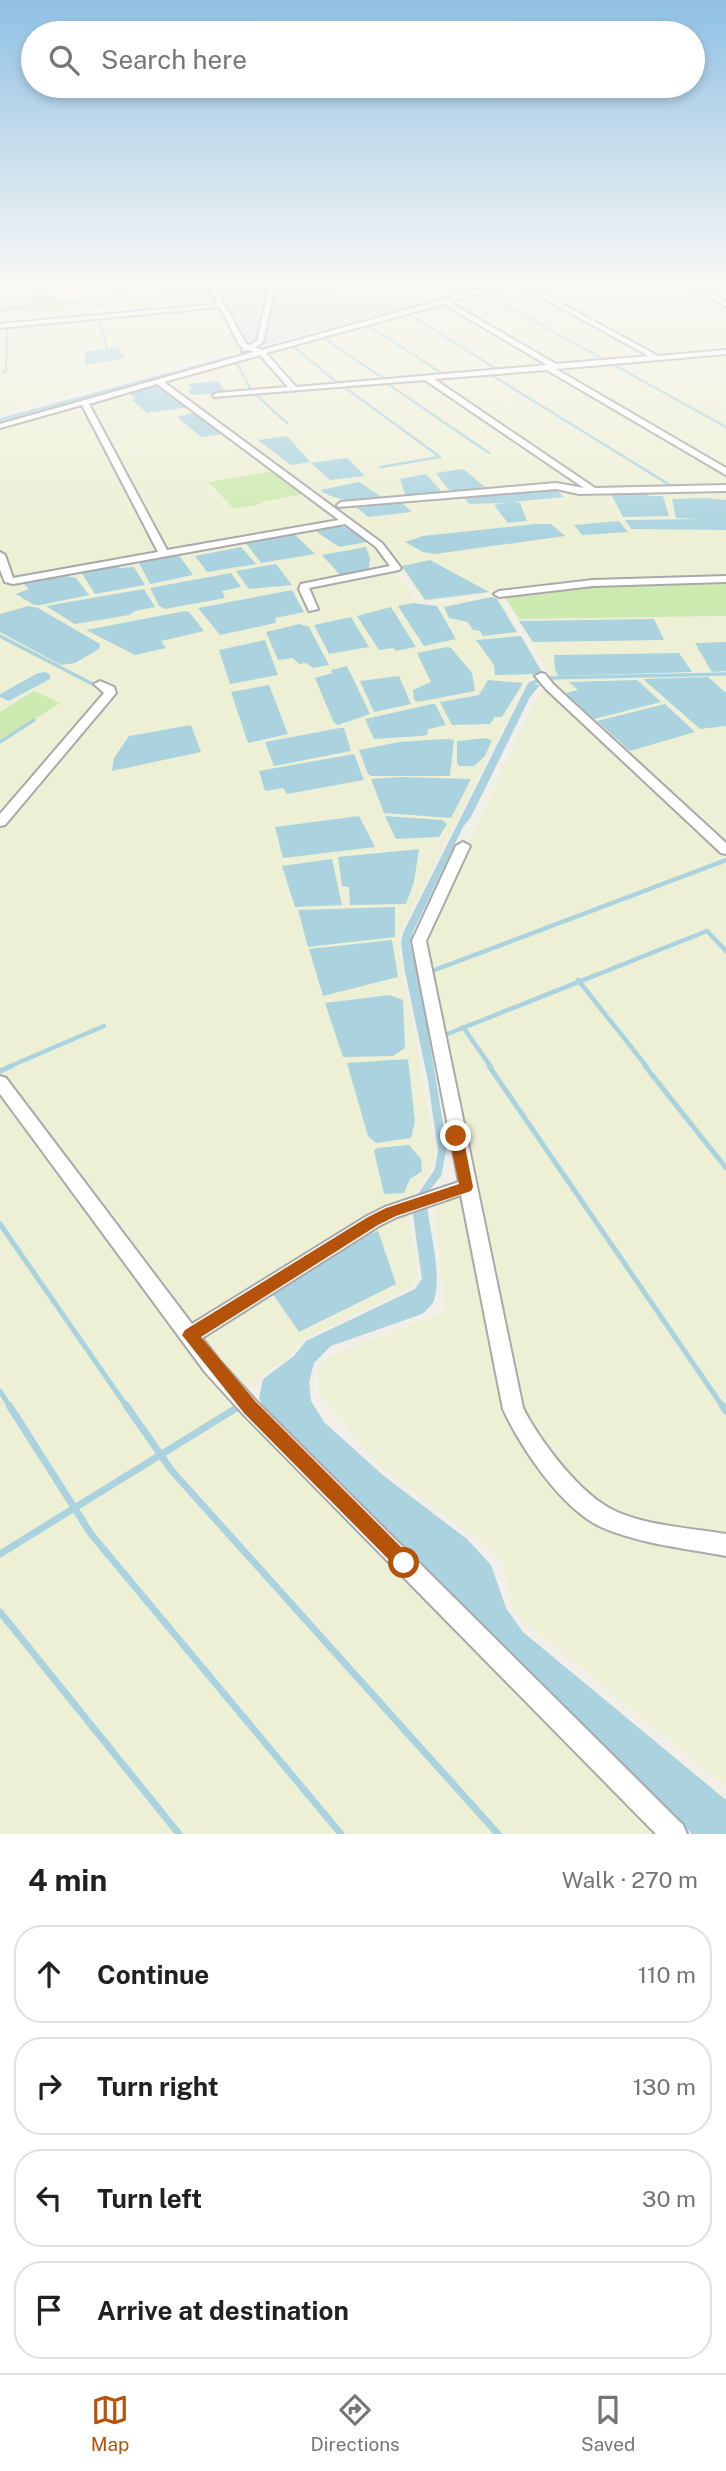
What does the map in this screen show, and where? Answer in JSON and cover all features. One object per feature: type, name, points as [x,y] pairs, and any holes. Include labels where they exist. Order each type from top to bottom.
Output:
[{"type":"street","points":[[38,405],[179,368]]},
{"type":"street","points":[[0,426],[210,368]]},
{"type":"street","points":[[275,368],[294,388]]},
{"type":"street","points":[[217,395],[544,368]]},
{"type":"street","points":[[552,368],[726,472]]},
{"type":"street","points":[[426,377],[594,491]]},
{"type":"street","points":[[159,382],[384,550],[396,568],[305,586],[313,609]]},
{"type":"street","points":[[84,402],[164,554]]},
{"type":"street","points":[[341,505],[556,486],[575,491],[726,488]]},
{"type":"street","points":[[0,555],[8,580],[13,581],[346,521]]},
{"type":"street","points":[[499,594],[593,583],[726,579]]},
{"type":"street","points":[[541,676],[550,688],[726,850]]},
{"type":"street","points":[[0,822],[110,693],[110,689],[100,684]]},
{"type":"street","points":[[463,846],[419,942],[466,1187],[513,1409],[534,1447],[588,1506],[605,1518],[726,1545]]},
{"type":"street","points":[[0,1082],[190,1335],[250,1408],[674,1834]]},
{"type":"street","points":[[190,1335],[373,1221],[391,1212],[466,1187]]},
{"type":"green space","points":[[0,368],[174,368],[0,414]]},
{"type":"green space","points":[[213,368],[726,368],[726,577],[513,591],[423,602],[390,551],[162,382]]},
{"type":"green space","points":[[128,392],[147,413],[189,407],[376,546],[388,559],[417,603],[432,605],[498,595],[542,672],[525,683],[400,934],[398,945],[435,1149],[432,1168],[410,1200],[408,1213],[418,1275],[412,1287],[301,1341],[291,1355],[242,1391],[4,1079],[0,1068],[0,427]]},
{"type":"green space","points":[[274,471],[306,494],[234,509],[208,482]]},
{"type":"green space","points":[[726,582],[726,616],[519,619],[504,596],[585,587]]},
{"type":"green space","points":[[726,616],[726,671],[550,676],[519,619]]},
{"type":"green space","points":[[726,675],[726,846],[650,778],[548,680]]},
{"type":"green space","points":[[548,690],[726,859],[726,1539],[628,1519],[593,1502],[526,1425],[424,937],[538,695]]},
{"type":"green space","points":[[34,691],[60,703],[0,741],[0,712]]},
{"type":"green space","points":[[0,1088],[208,1368],[663,1834],[0,1834]]},
{"type":"green space","points":[[461,1196],[505,1410],[582,1510],[726,1552],[726,1786],[514,1613],[501,1558],[380,1465],[319,1395],[319,1368],[330,1356],[446,1311],[433,1204]]},
{"type":"water","points":[[187,368],[198,368],[0,423],[0,418]]},
{"type":"water","points":[[218,381],[227,393],[192,395],[188,391],[192,389],[187,384]]},
{"type":"water","points":[[160,385],[189,407],[147,413],[132,400],[135,399],[128,392]]},
{"type":"water","points":[[195,412],[223,434],[201,437],[177,417]]},
{"type":"water","points":[[287,436],[310,462],[291,465],[258,440]]},
{"type":"water","points":[[347,458],[365,476],[330,480],[311,463]]},
{"type":"water","points":[[463,469],[485,487],[458,491],[448,489],[436,473]]},
{"type":"water","points":[[426,474],[442,492],[406,496],[400,479]]},
{"type":"water","points":[[359,482],[385,499],[343,500],[320,490]]},
{"type":"water","points":[[554,488],[564,497],[513,502],[520,503],[527,521],[508,523],[494,505],[505,503],[469,504],[462,495]]},
{"type":"water","points":[[645,491],[649,496],[663,496],[669,516],[623,517],[610,492]]},
{"type":"water","points":[[672,499],[726,500],[726,530],[631,529],[625,520],[702,519],[676,518]]},
{"type":"water","points":[[402,503],[412,512],[368,517],[356,507]]},
{"type":"water","points":[[619,521],[628,532],[582,535],[574,525]]},
{"type":"water","points":[[551,524],[565,536],[435,554],[423,552],[405,542],[423,536]]},
{"type":"water","points":[[347,527],[367,542],[339,547],[317,532],[317,529]]},
{"type":"water","points":[[293,533],[315,554],[261,563],[245,542]]},
{"type":"water","points":[[241,547],[256,564],[207,572],[195,556]]},
{"type":"water","points":[[366,547],[370,558],[369,570],[340,575],[322,555]]},
{"type":"water","points":[[178,554],[193,575],[150,584],[138,561]]},
{"type":"water","points":[[430,560],[489,592],[425,600],[402,566]]},
{"type":"water","points":[[276,564],[292,585],[249,589],[236,571]]},
{"type":"water","points":[[115,565],[120,568],[134,567],[145,585],[95,594],[81,572]]},
{"type":"water","points":[[231,573],[241,587],[222,591],[225,598],[165,609],[159,606],[150,588]]},
{"type":"water","points":[[61,575],[76,578],[89,595],[34,605],[16,594],[29,589],[23,583],[27,581]]},
{"type":"water","points":[[144,589],[155,607],[129,615],[75,624],[46,606]]},
{"type":"water","points":[[292,590],[304,612],[275,618],[276,623],[220,635],[198,608]]},
{"type":"water","points":[[492,597],[497,599],[517,632],[483,636],[480,631],[473,630],[468,622],[449,618],[444,607]]},
{"type":"water","points":[[413,603],[437,606],[456,639],[424,646],[398,606]]},
{"type":"water","points":[[28,606],[38,608],[100,644],[99,649],[75,663],[61,665],[0,632],[0,614]]},
{"type":"water","points":[[391,607],[416,647],[396,651],[393,648],[379,650],[357,616]]},
{"type":"water","points":[[189,612],[204,631],[161,641],[166,648],[135,655],[86,630]]},
{"type":"water","points":[[351,617],[369,647],[329,654],[314,625]]},
{"type":"water","points":[[654,619],[664,640],[533,642],[519,621]]},
{"type":"water","points":[[299,624],[309,627],[329,665],[313,668],[306,663],[299,664],[293,658],[278,660],[266,632]]},
{"type":"water","points":[[521,636],[542,672],[495,675],[494,665],[476,640]]},
{"type":"water","points":[[265,640],[278,675],[230,684],[219,650]]},
{"type":"water","points":[[726,642],[726,671],[712,672],[695,643]]},
{"type":"water","points":[[451,648],[472,673],[475,691],[418,702],[414,700],[413,690],[431,682],[417,653]]},
{"type":"water","points":[[679,653],[692,672],[558,676],[555,669],[554,655]]},
{"type":"water","points":[[347,666],[370,714],[338,725],[334,723],[315,678]]},
{"type":"water","points":[[45,672],[50,675],[50,679],[9,701],[0,697],[0,694],[38,673]]},
{"type":"water","points":[[399,676],[411,704],[374,712],[360,681]]},
{"type":"water","points":[[708,677],[726,693],[726,726],[700,729],[643,679]]},
{"type":"water","points":[[488,680],[523,683],[502,717],[495,717],[490,724],[452,725],[440,702],[479,695]]},
{"type":"water","points":[[637,680],[661,702],[594,719],[566,693],[578,690],[569,682]]},
{"type":"water","points":[[528,683],[540,685],[530,697],[471,817],[463,827],[413,932],[410,944],[421,990],[447,1147],[441,1176],[425,1196],[414,1200],[435,1169],[438,1150],[428,1081],[405,972],[401,943],[403,933]]},
{"type":"water","points":[[269,685],[288,734],[248,743],[231,692]]},
{"type":"water","points":[[435,704],[446,725],[428,729],[427,735],[374,739],[365,719]]},
{"type":"water","points":[[665,704],[695,732],[630,751],[597,721]]},
{"type":"water","points":[[191,725],[201,752],[112,771],[114,758],[129,736]]},
{"type":"water","points":[[344,728],[351,751],[274,766],[265,742]]},
{"type":"water","points":[[485,738],[492,740],[485,756],[474,766],[459,766],[457,741]]},
{"type":"water","points":[[454,740],[450,776],[371,776],[359,750],[399,742]]},
{"type":"water","points":[[354,754],[364,780],[287,794],[283,788],[265,791],[259,771]]},
{"type":"water","points":[[371,779],[471,779],[451,818],[384,813]]},
{"type":"water","points":[[359,816],[375,847],[283,858],[275,827]]},
{"type":"water","points":[[385,816],[442,820],[447,824],[439,837],[396,839]]},
{"type":"water","points":[[419,849],[414,882],[406,904],[350,905],[349,887],[342,886],[338,857]]},
{"type":"water","points":[[332,859],[342,905],[295,907],[282,866]]},
{"type":"water","points":[[395,907],[395,937],[308,947],[298,910]]},
{"type":"water","points":[[392,940],[398,977],[323,996],[309,949]]},
{"type":"water","points":[[390,995],[403,1000],[405,1048],[393,1056],[343,1057],[325,1003]]},
{"type":"water","points":[[408,1059],[415,1122],[411,1138],[376,1143],[368,1136],[347,1063]]},
{"type":"water","points":[[409,1145],[421,1159],[422,1171],[410,1179],[404,1193],[384,1194],[374,1151],[377,1148]]},
{"type":"water","points":[[427,1206],[437,1275],[432,1304],[422,1314],[331,1346],[314,1363],[309,1382],[311,1401],[324,1422],[384,1476],[467,1539],[491,1565],[506,1608],[523,1632],[726,1800],[726,1834],[692,1834],[263,1406],[259,1398],[263,1379],[294,1356],[306,1341],[415,1289],[422,1279],[413,1215],[415,1210]]},
{"type":"water","points":[[378,1231],[396,1284],[299,1332],[272,1293],[364,1236]]},
{"type":"waterway","points":[[3,372],[6,368]]},
{"type":"waterway","points":[[212,369],[217,368]]},
{"type":"waterway","points":[[239,368],[252,391],[288,424]]},
{"type":"waterway","points":[[319,368],[339,384],[342,383]]},
{"type":"waterway","points":[[367,368],[387,381]]},
{"type":"waterway","points":[[433,368],[446,376]]},
{"type":"waterway","points":[[494,368],[501,372]]},
{"type":"waterway","points":[[618,368],[726,427]]},
{"type":"waterway","points":[[488,373],[673,487]]},
{"type":"waterway","points":[[392,381],[388,384],[489,453]]},
{"type":"waterway","points":[[343,386],[440,457],[381,467]]},
{"type":"waterway","points":[[0,636],[100,688]]},
{"type":"waterway","points":[[531,683],[548,678],[726,674]]},
{"type":"waterway","points":[[0,742],[34,720]]},
{"type":"waterway","points":[[432,971],[726,860]]},
{"type":"waterway","points":[[579,982],[707,931],[726,951]]},
{"type":"waterway","points":[[463,1028],[579,982]]},
{"type":"waterway","points":[[579,982],[647,1067]]},
{"type":"waterway","points":[[8,1067],[104,1026]]},
{"type":"waterway","points":[[445,1035],[463,1028]]},
{"type":"waterway","points":[[463,1028],[491,1067]]},
{"type":"waterway","points":[[0,1071],[12,1066]]},
{"type":"waterway","points":[[489,1066],[723,1407]]},
{"type":"waterway","points":[[645,1066],[726,1168]]},
{"type":"waterway","points":[[0,1224],[127,1407]]},
{"type":"waterway","points":[[0,1391],[10,1407]]},
{"type":"waterway","points":[[9,1405],[74,1508]]},
{"type":"waterway","points":[[126,1405],[161,1455]]},
{"type":"waterway","points":[[722,1405],[726,1411]]},
{"type":"waterway","points":[[161,1455],[238,1407]]},
{"type":"waterway","points":[[74,1508],[161,1455]]},
{"type":"waterway","points":[[161,1455],[172,1471],[498,1834]]},
{"type":"waterway","points":[[0,1554],[74,1508]]},
{"type":"waterway","points":[[74,1508],[91,1534],[341,1834]]},
{"type":"waterway","points":[[0,1612],[179,1834]]},
{"type":"route","points":[[404,1563],[250,1408],[212,1366],[190,1335],[373,1221],[391,1212],[466,1187],[456,1136]]}]
